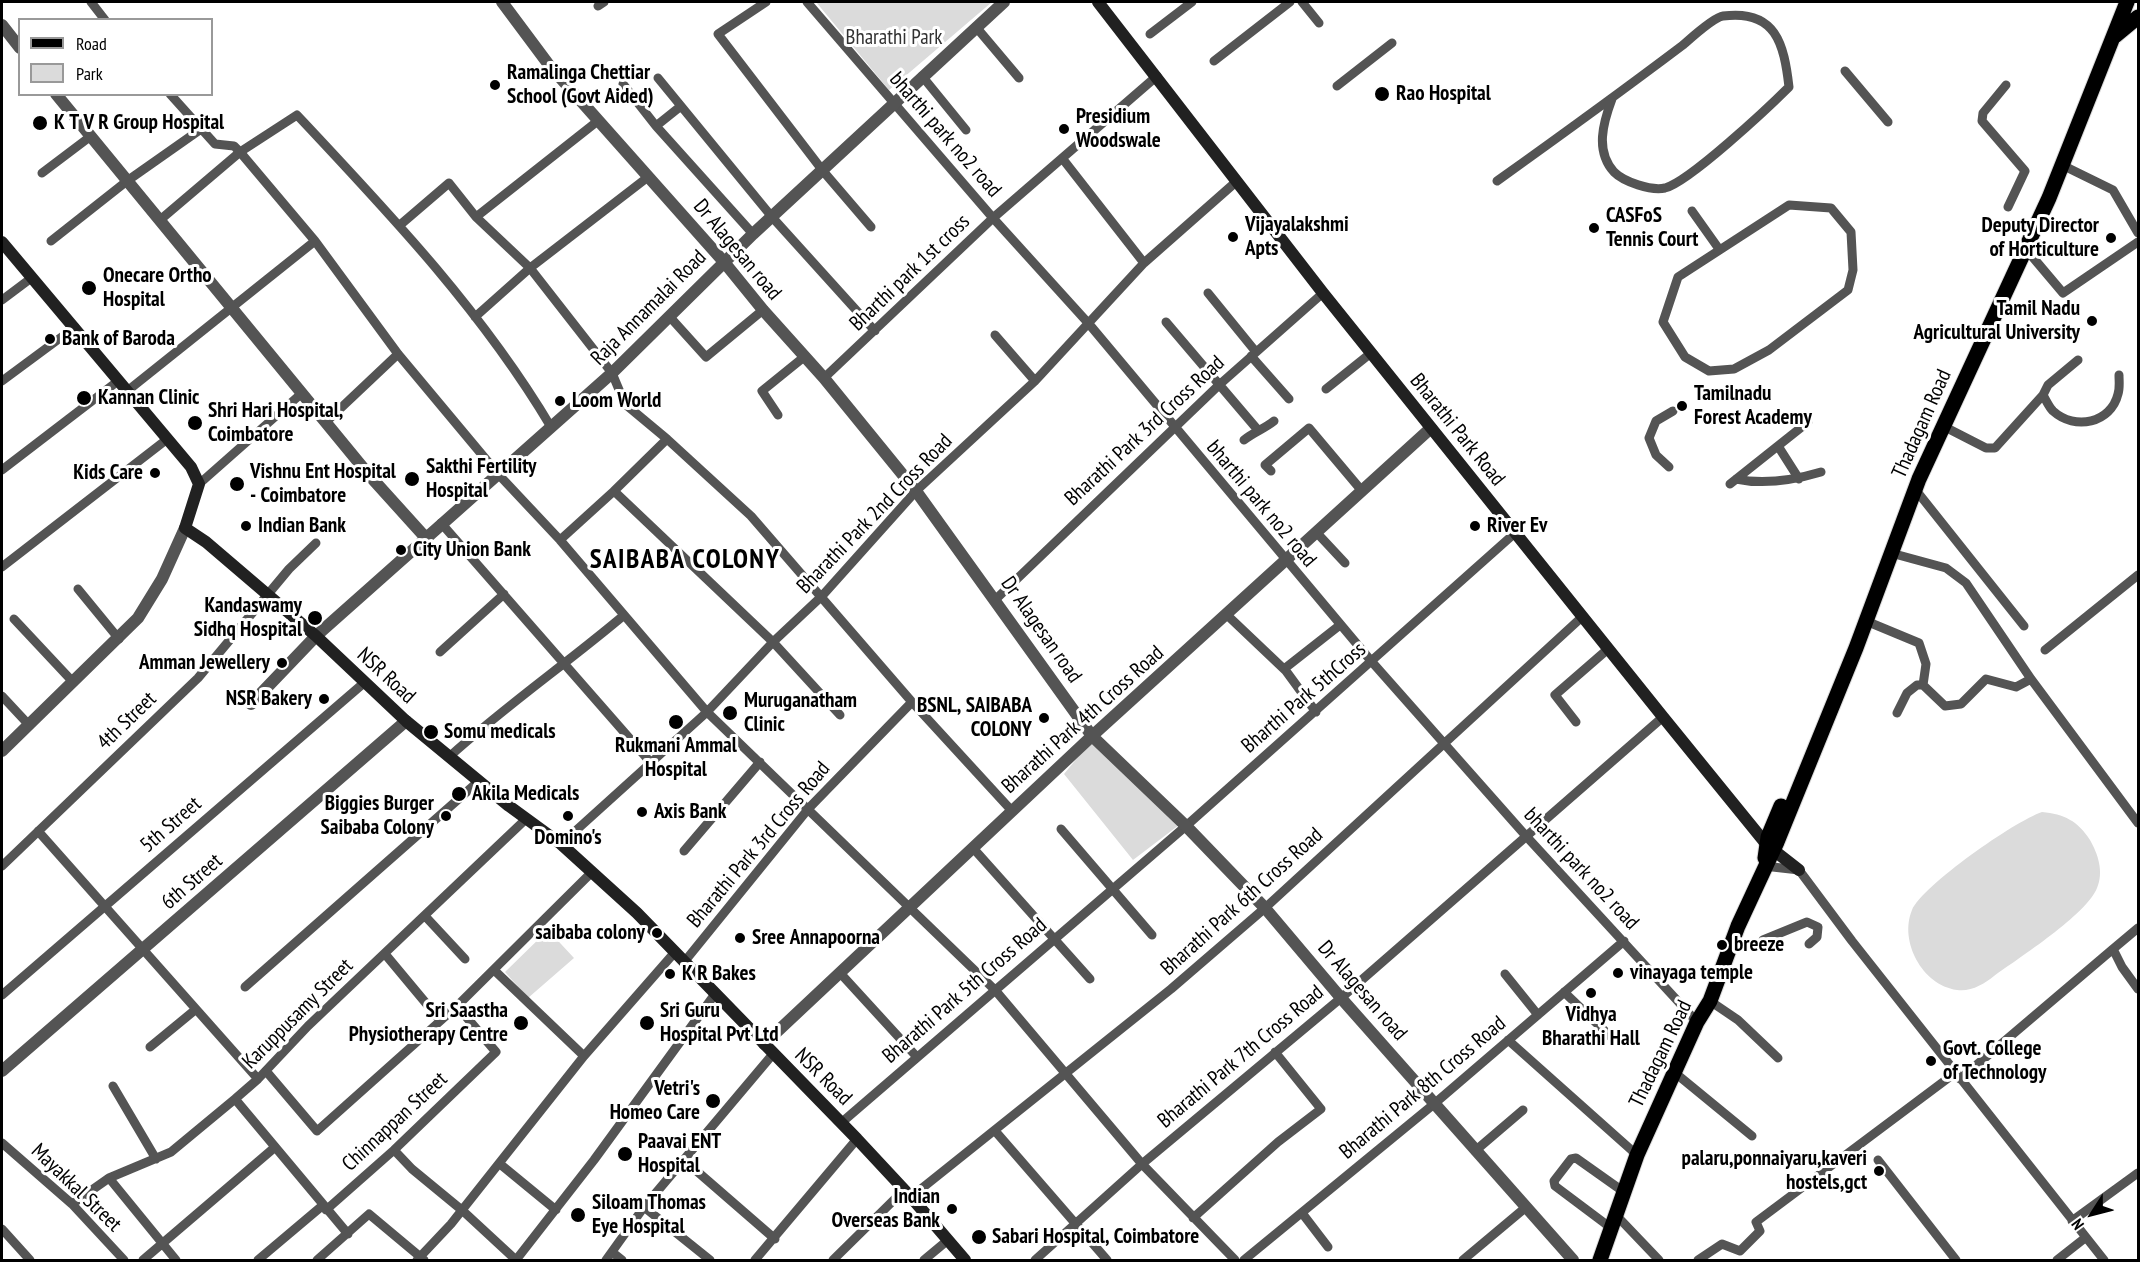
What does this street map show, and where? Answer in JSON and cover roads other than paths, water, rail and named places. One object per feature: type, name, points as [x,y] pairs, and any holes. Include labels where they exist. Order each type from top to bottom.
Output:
[{"type":"main road","name":"Bharathi Park Road","points":[[1098,2],[1323,293],[1582,617],[1770,846],[1799,870]]},
{"type":"main road","name":"Thadagam Road","points":[[1600,1260],[1636,1155],[1697,1022],[1710,1001],[1764,866],[1921,454],[2043,187],[2118,2]]},
{"type":"main road","name":"Thadagam Road","points":[[1770,846],[1866,621],[1915,489],[2062,165],[2127,2]]},
{"type":"main road","points":[[2114,37],[2139,17]]},
{"type":"main road","points":[[2,242],[30,279],[75,327],[126,392],[191,467],[199,484],[184,528]]},
{"type":"main road","name":"NSR Road","points":[[184,528],[206,542],[316,636],[406,721],[526,819],[561,844],[638,913],[857,1139],[965,1260]]},
{"type":"street","points":[[91,2],[103,18]]},
{"type":"street","name":"Dr Alagesan road","points":[[502,2],[549,66],[724,262],[763,310],[824,378],[916,491],[996,599],[1092,736],[1186,826],[1266,908],[1341,998],[1573,1260]]},
{"type":"street","points":[[766,2],[718,34],[823,171],[871,227]]},
{"type":"street","name":"bharthi park no2 road","points":[[807,2],[993,218],[1089,324],[1285,562],[1372,662],[1526,836],[1697,1022]]},
{"type":"street","name":"Raja Annamalai Road","points":[[251,704],[316,636],[612,373],[753,234],[1004,2]]},
{"type":"street","points":[[1150,34],[1192,2]]},
{"type":"street","points":[[1214,61],[1290,2]]},
{"type":"street","points":[[1302,2],[1319,23]]},
{"type":"street","points":[[1497,181],[1721,16],[1756,17],[1771,25],[1785,54],[1789,87],[1772,105],[1690,173],[1665,188],[1651,188],[1619,177],[1605,162],[1601,127],[1611,99]]},
{"type":"street","points":[[2,27],[18,46]]},
{"type":"street","points":[[976,27],[1019,78]]},
{"type":"street","points":[[1337,86],[1392,44]]},
{"type":"street","points":[[1845,71],[1888,122]]},
{"type":"street","points":[[922,76],[966,130]]},
{"type":"street","name":"Bharthi park 1st cross","points":[[824,378],[993,218],[1157,76]]},
{"type":"street","points":[[658,78],[772,217],[874,332]]},
{"type":"street","points":[[623,84],[656,126],[753,234]]},
{"type":"street","points":[[2006,85],[1983,114],[1982,121],[2025,171],[2008,207]]},
{"type":"street","points":[[58,96],[369,475],[426,537]]},
{"type":"street","points":[[172,96],[215,144],[234,146],[240,152],[315,241],[398,354],[499,475],[560,540],[706,712],[911,906],[995,990],[1142,1164],[1235,1260]]},
{"type":"street","points":[[656,126],[681,105]]},
{"type":"street","points":[[160,220],[240,152],[297,115],[400,225],[475,317],[529,390],[551,427]]},
{"type":"street","points":[[476,217],[598,120]]},
{"type":"street","points":[[51,241],[127,181],[201,129]]},
{"type":"street","points":[[42,173],[91,136]]},
{"type":"street","points":[[1062,158],[1144,263]]},
{"type":"street","points":[[2062,165],[2113,190],[2139,233]]},
{"type":"street","points":[[475,317],[530,268],[648,177]]},
{"type":"street","name":"Bharathi Park 2nd Cross Road","points":[[561,844],[652,764],[706,712],[773,642],[822,596],[916,491],[1035,381],[1144,263],[1237,181]]},
{"type":"street","points":[[400,225],[449,183],[476,217],[530,268],[612,373],[625,404],[751,516],[912,702],[1012,811]]},
{"type":"street","points":[[1789,205],[1831,208],[1851,232],[1853,270],[1848,290],[1768,350],[1734,369],[1708,371],[1685,357],[1663,322],[1678,278],[1719,249],[1789,205]]},
{"type":"street","points":[[1692,211],[1719,249]]},
{"type":"street","points":[[126,392],[315,241]]},
{"type":"street","points":[[2025,248],[2063,293],[2139,242]]},
{"type":"street","points":[[2,300],[30,279]]},
{"type":"street","points":[[1208,293],[1289,399]]},
{"type":"street","name":"Bharathi Park 3rd Cross Road","points":[[996,599],[1173,428],[1323,293]]},
{"type":"street","points":[[669,316],[706,357],[763,310]]},
{"type":"street","points":[[1166,322],[1257,429]]},
{"type":"street","points":[[2,381],[75,327]]},
{"type":"street","points":[[995,335],[1035,381]]},
{"type":"street","points":[[1326,389],[1371,353]]},
{"type":"street","points":[[326,422],[398,354]]},
{"type":"street","points":[[778,415],[762,391],[804,357]]},
{"type":"street","points":[[1943,426],[1986,448],[1995,448],[2043,395],[2048,386],[2078,360]]},
{"type":"street","points":[[2043,395],[2053,411],[2067,419],[2078,422],[2098,420],[2111,410],[2119,393],[2118,375]]},
{"type":"street","points":[[2,470],[118,381]]},
{"type":"street","points":[[199,484],[302,393]]},
{"type":"street","points":[[1669,467],[1656,455],[1649,438],[1656,421],[1673,411]]},
{"type":"street","points":[[1244,440],[1257,429],[1266,427],[1274,421]]},
{"type":"street","points":[[1808,422],[1733,482],[1799,479],[1821,472]]},
{"type":"street","points":[[1271,471],[1265,465],[1309,428],[1362,491]]},
{"type":"street","name":"Bharathi Park 4th Cross Road","points":[[764,1044],[1092,736],[1431,428]]},
{"type":"street","points":[[560,540],[667,439]]},
{"type":"street","points":[[2,567],[166,440]]},
{"type":"street","points":[[1778,446],[1799,479]]},
{"type":"street","points":[[1915,489],[2024,626]]},
{"type":"street","points":[[614,491],[773,642],[840,715]]},
{"type":"street","points":[[441,524],[652,764]]},
{"type":"street","points":[[2,751],[138,618],[162,579],[184,528]]},
{"type":"street","points":[[1317,532],[1345,564]]},
{"type":"street","name":"Bharthi Park 5thCross","points":[[1113,887],[1316,712],[1515,533]]},
{"type":"street","name":"4th Street","points":[[2,866],[198,678],[269,596],[289,569],[316,543]]},
{"type":"street","points":[[1891,553],[1946,568],[1966,583],[2031,679],[2139,823]]},
{"type":"street","points":[[2045,650],[2139,575]]},
{"type":"street","points":[[78,589],[119,639]]},
{"type":"street","points":[[440,652],[504,594]]},
{"type":"street","points":[[1227,615],[1284,669],[1316,712]]},
{"type":"street","points":[[449,757],[499,712],[565,665],[623,616]]},
{"type":"street","name":"Bharathi Park 6th Cross Road","points":[[833,1260],[908,1194],[996,1132],[1266,908],[1582,617]]},
{"type":"street","points":[[14,619],[74,682]]},
{"type":"street","points":[[1866,621],[1919,643],[1926,664],[1923,685]]},
{"type":"street","points":[[1284,669],[1340,625]]},
{"type":"street","points":[[1576,722],[1555,695],[1608,649]]},
{"type":"street","points":[[1897,713],[1907,693],[1917,685],[1923,685],[1945,706],[1961,704],[1986,679],[2016,687],[2031,679]]},
{"type":"street","name":"5th Street","points":[[2,995],[365,682]]},
{"type":"street","points":[[2,696],[29,725]]},
{"type":"street","name":"Bharathi Park 3rd Cross Road","points":[[685,961],[809,808],[912,702]]},
{"type":"street","name":"Bharathi Park 7th Cross Road","points":[[1035,1260],[1142,1164],[1341,998],[1663,717]]},
{"type":"street","name":"6th Street","points":[[2,1071],[406,721]]},
{"type":"street","points":[[684,851],[760,762]]},
{"type":"street","points":[[245,987],[479,781]]},
{"type":"street","name":"Karuppusamy Street","points":[[72,1204],[109,1178],[171,1152],[235,1099],[266,1071],[308,1026],[526,819]]},
{"type":"street","points":[[1061,829],[1152,935]]},
{"type":"street","points":[[38,831],[258,1079]]},
{"type":"street","points":[[973,848],[1055,937],[1090,979]]},
{"type":"street","points":[[1764,866],[1799,870],[2104,1260]]},
{"type":"street","points":[[266,1071],[316,1131],[457,1005],[591,873]]},
{"type":"street","name":"Bharathi Park 5th Cross Road","points":[[841,1123],[1113,887]]},
{"type":"street","points":[[425,916],[465,959]]},
{"type":"street","points":[[1809,944],[1817,937],[1818,927],[1833,916]]},
{"type":"street","points":[[1763,940],[1807,922],[1818,927]]},
{"type":"street","points":[[1698,1260],[1722,1244],[1740,1251],[1760,1231],[1756,1222],[1958,1076],[2139,928]]},
{"type":"street","name":"Bharathi Park 8th Cross Road","points":[[1244,1260],[1434,1104],[1624,941]]},
{"type":"street","points":[[2113,949],[2122,968],[2139,989]]},
{"type":"street","points":[[317,1260],[369,1214],[420,1259],[500,1164],[584,1056],[675,952]]},
{"type":"street","points":[[385,954],[440,1020]]},
{"type":"street","points":[[494,970],[584,1056]]},
{"type":"street","points":[[841,974],[916,1056]]},
{"type":"street","points":[[1505,974],[1538,1015]]},
{"type":"street","points":[[1564,992],[1611,1037]]},
{"type":"street","points":[[394,1150],[412,1169],[516,1260],[556,1210],[715,994]]},
{"type":"street","points":[[1710,1001],[1738,1020],[1778,1058]]},
{"type":"street","name":"Chinnappan Street","points":[[258,1260],[394,1150],[496,1052],[457,1005]]},
{"type":"street","points":[[150,1047],[195,1010]]},
{"type":"street","points":[[1508,1040],[1636,1155]]},
{"type":"street","points":[[1193,1218],[1278,1142],[1321,1109],[1275,1052]]},
{"type":"street","points":[[622,1260],[609,1256],[644,1207],[773,1054]]},
{"type":"street","points":[[1674,1072],[1752,1136]]},
{"type":"street","points":[[113,1086],[156,1160]]},
{"type":"street","points":[[235,1099],[348,1234]]},
{"type":"street","points":[[1475,1151],[1523,1110]]},
{"type":"street","points":[[996,1132],[1107,1260]]},
{"type":"street","points":[[756,1260],[857,1139]]},
{"type":"street","name":"Mayakkal Street","points":[[2,1143],[72,1204],[124,1260]]},
{"type":"street","points":[[143,1260],[274,1148]]},
{"type":"street","points":[[1624,1192],[1576,1158],[1571,1159],[1554,1181],[1555,1186],[1614,1221],[1659,1260]]},
{"type":"street","points":[[684,1160],[775,1239]]},
{"type":"street","points":[[1878,1160],[1956,1260]]},
{"type":"street","points":[[500,1164],[556,1210]]},
{"type":"street","points":[[2072,1221],[2139,1173]]},
{"type":"street","points":[[109,1178],[176,1260]]},
{"type":"street","points":[[644,1207],[710,1260]]},
{"type":"street","points":[[1463,1260],[1525,1208]]},
{"type":"street","points":[[1302,1214],[1328,1247]]},
{"type":"street","points":[[2,1229],[30,1260]]},
{"type":"street","points":[[2057,1260],[2085,1238]]},
{"type":"street","points":[[924,1260],[948,1240]]},
{"type":"place","name":"Ramalinga Chettiar School (Govt Aided)","points":[[495,85]]},
{"type":"place","name":"Rao Hospital","points":[[1382,94]]},
{"type":"place","name":"K T V R Group Hospital","points":[[40,123]]},
{"type":"place","name":"Presidium Woodswale","points":[[1064,129]]},
{"type":"place","name":"CASFoS Tennis Court","points":[[1594,228]]},
{"type":"place","name":"Vijayalakshmi Apts","points":[[1233,237]]},
{"type":"place","name":"Deputy Director of Horticulture","points":[[2111,238]]},
{"type":"place","name":"Onecare Ortho Hospital","points":[[89,288]]},
{"type":"place","name":"Tamil Nadu Agricultural University","points":[[2092,321]]},
{"type":"place","name":"Bank of Baroda","points":[[50,339]]},
{"type":"place","name":"Kannan Clinic","points":[[84,398]]},
{"type":"place","name":"Loom World","points":[[560,401]]},
{"type":"place","name":"Tamilnadu Forest Academy","points":[[1682,406]]},
{"type":"place","name":"Shri Hari Hospital, Coimbatore","points":[[195,423]]},
{"type":"place","name":"Kids Care","points":[[155,473]]},
{"type":"place","name":"Sakthi Fertility Hospital","points":[[412,479]]},
{"type":"place","name":"Vishnu Ent Hospital - Coimbatore","points":[[237,484]]},
{"type":"place","name":"Indian Bank","points":[[246,526]]},
{"type":"place","name":"River Ev","points":[[1475,526]]},
{"type":"place","name":"City Union Bank","points":[[401,550]]},
{"type":"place","name":"Kandaswamy Sidhq Hospital","points":[[315,618]]},
{"type":"place","name":"Amman Jewellery","points":[[282,663]]},
{"type":"place","name":"NSR Bakery","points":[[324,699]]},
{"type":"place","name":"Muruganatham Clinic","points":[[730,713]]},
{"type":"place","name":"BSNL, SAIBABA COLONY","points":[[1044,718]]},
{"type":"place","name":"Rukmani Ammal Hospital","points":[[676,722]]},
{"type":"place","name":"Somu medicals","points":[[431,732]]},
{"type":"place","name":"Akila Medicals","points":[[459,794]]},
{"type":"place","name":"Axis Bank","points":[[642,812]]},
{"type":"place","name":"Biggies Burger Saibaba Colony","points":[[446,816]]},
{"type":"place","name":"Domino's","points":[[568,816]]},
{"type":"place","name":"saibaba colony","points":[[657,933]]},
{"type":"place","name":"Sree Annapoorna","points":[[740,938]]},
{"type":"place","name":"breeze","points":[[1722,945]]},
{"type":"place","name":"vinayaga temple","points":[[1618,973]]},
{"type":"place","name":"K R Bakes","points":[[670,974]]},
{"type":"place","name":"Vidhya Bharathi Hall","points":[[1591,993]]},
{"type":"place","name":"Sri Saastha Physiotherapy Centre","points":[[521,1023]]},
{"type":"place","name":"Sri Guru Hospital Pvt Ltd","points":[[647,1023]]},
{"type":"place","name":"Govt. College of Technology","points":[[1931,1061]]},
{"type":"place","name":"Vetri's Homeo Care","points":[[713,1101]]},
{"type":"place","name":"Paavai ENT Hospital","points":[[625,1154]]},
{"type":"place","name":"palaru,ponnaiyaru,kaveri hostels,gct","points":[[1879,1171]]},
{"type":"place","name":"Indian Overseas Bank","points":[[952,1209]]},
{"type":"place","name":"Siloam Thomas Eye Hospital","points":[[578,1215]]},
{"type":"place","name":"Sabari Hospital, Coimbatore","points":[[979,1237]]},
{"type":"district","name":"SAIBABA COLONY","points":[[685,560]]},
{"type":"park label","name":"Bharathi Park","points":[[894,38]]}]
